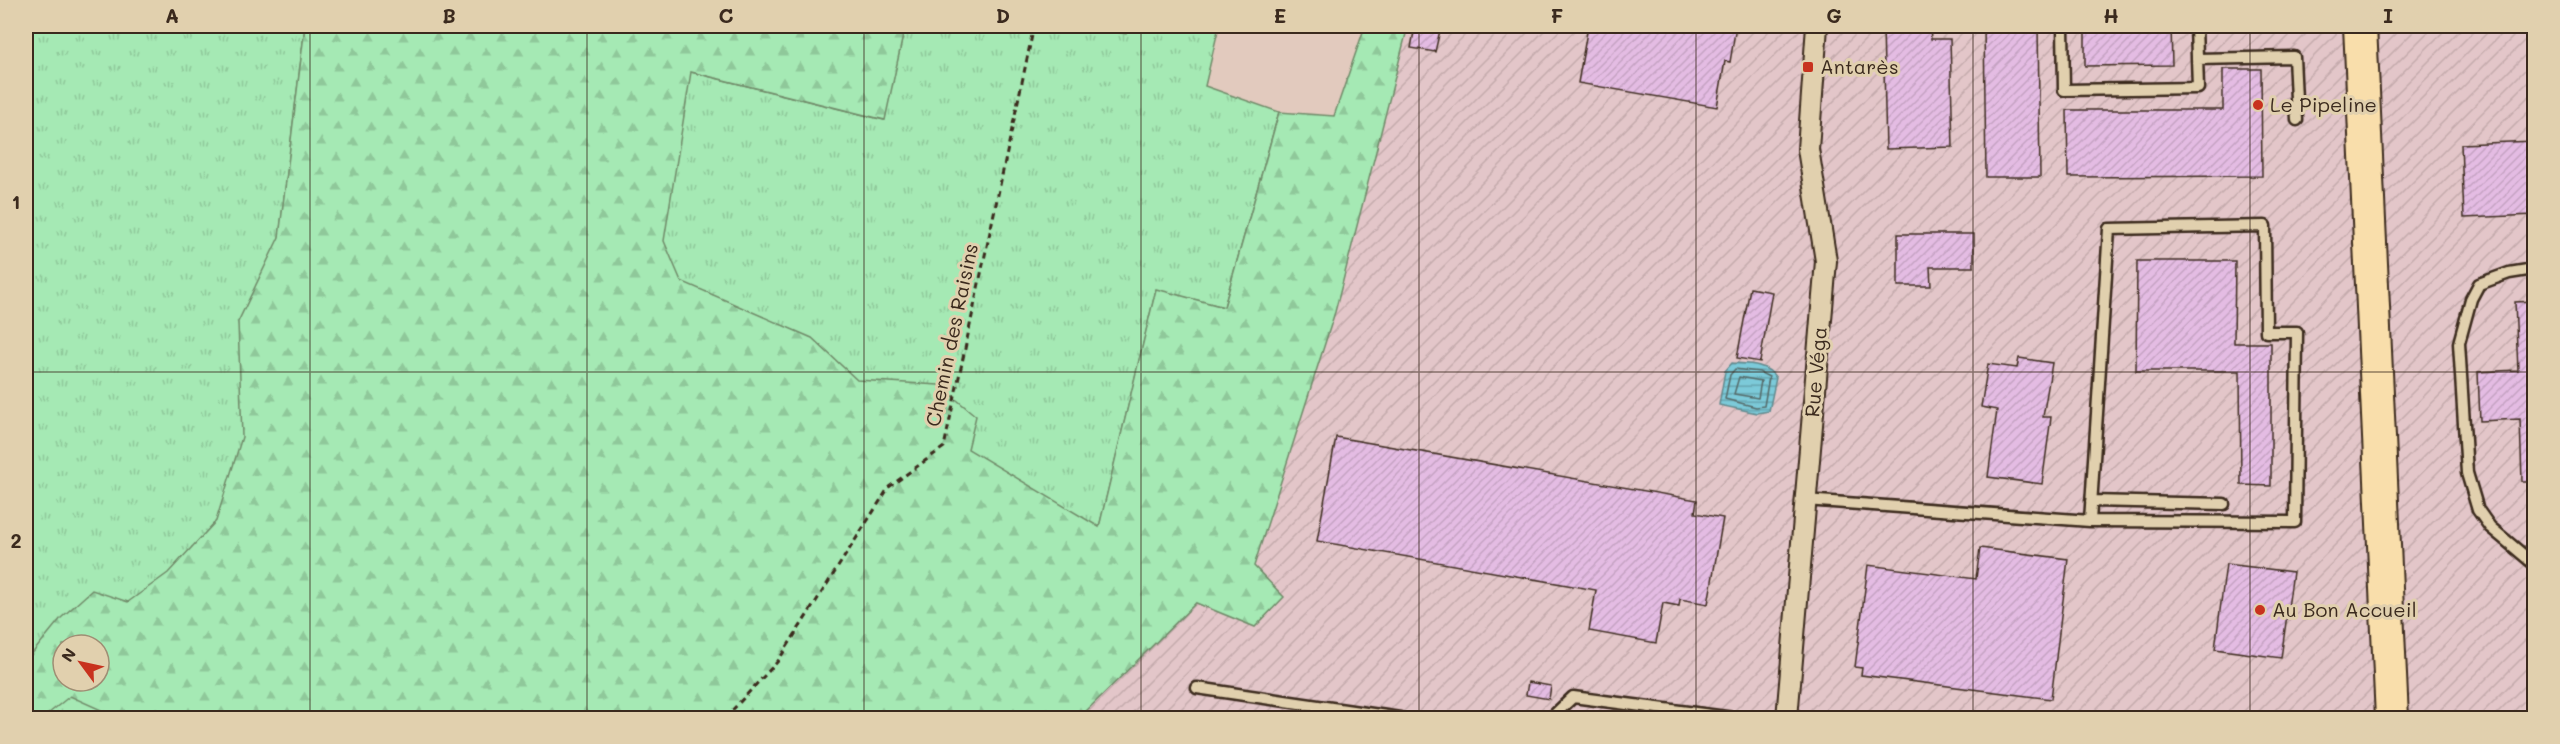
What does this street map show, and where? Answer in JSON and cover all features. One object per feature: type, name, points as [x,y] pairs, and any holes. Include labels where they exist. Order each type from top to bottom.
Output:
[{"type":"main road","points":[[2360,26],[2392,718]]},
{"type":"street","name":"Rue Véga","points":[[1787,718],[1826,261],[1808,148],[1817,26]]},
{"type":"lane","points":[[2063,26],[2064,90],[2198,88],[2196,26]]},
{"type":"lane","points":[[2197,59],[2294,57],[2297,120]]},
{"type":"lane","points":[[1805,500],[2090,521],[2295,522],[2297,332],[2266,332],[2265,226],[2109,229],[2090,521]]},
{"type":"lane","points":[[2535,269],[2509,273],[2479,284],[2470,299],[2459,343],[2467,473],[2478,510],[2490,527],[2535,564]]},
{"type":"lane","points":[[2091,501],[2224,504]]},
{"type":"lane","points":[[1197,688],[1400,718]]},
{"type":"lane","points":[[1551,718],[1574,697],[1734,718]]},
{"type":"path","name":"Chemin des Raisins","points":[[724,718],[778,661],[889,488],[944,447],[1034,26]]},
{"type":"shaded area","points":[[1408,26],[2534,26],[2534,718],[1079,718],[1196,603],[1255,627],[1284,597],[1254,566],[1335,312]]},
{"type":"green space","points":[[26,26],[305,26],[270,313],[691,72],[884,120],[905,26],[1084,26],[1126,34],[1128,26],[1219,26],[1205,86],[1279,112],[1224,307],[1156,290],[1099,528],[646,718],[26,718]]},
{"type":"green space","points":[[305,26],[905,26],[885,120],[691,72],[664,241],[681,281],[812,338],[857,380],[939,385],[976,416],[968,449],[1099,527],[1156,289],[1224,307],[1279,112],[1334,116],[1365,26],[1408,26],[1335,312],[1254,566],[1284,597],[1255,627],[1196,603],[1079,718],[119,718],[70,696],[43,718],[26,718],[26,661],[61,618],[92,590],[128,602],[168,573],[216,521],[242,437],[238,322],[279,237]]},
{"type":"water","points":[[1732,363],[1751,364],[1768,369],[1776,378],[1769,411],[1757,413],[1719,405],[1725,371]]},
{"type":"building","points":[[1415,26],[1441,26],[1435,52],[1411,48]]},
{"type":"building","points":[[1588,26],[1736,26],[1730,62],[1725,61],[1717,107],[1578,83]]},
{"type":"building","points":[[1920,26],[1920,29],[1930,29],[1931,39],[1950,39],[1953,147],[1886,149],[1883,27]]},
{"type":"building","points":[[1984,26],[2038,26],[2040,177],[1986,177]]},
{"type":"building","points":[[2085,26],[2171,26],[2172,65],[2085,66]]},
{"type":"building","points":[[2223,69],[2261,69],[2262,176],[2068,177],[2067,110],[2223,110]]},
{"type":"building","points":[[2535,141],[2535,215],[2464,218],[2461,144]]},
{"type":"building","points":[[1898,234],[1974,234],[1974,267],[1930,267],[1931,286],[1898,286]]},
{"type":"building","points":[[2137,261],[2235,261],[2234,343],[2271,343],[2271,486],[2241,485],[2240,371],[2136,371]]},
{"type":"building","points":[[1750,288],[1772,292],[1760,362],[1737,358]]},
{"type":"building","points":[[2535,301],[2535,481],[2522,481],[2520,419],[2480,421],[2478,372],[2518,370],[2515,302]]},
{"type":"building","points":[[2019,358],[2052,363],[2043,417],[2051,417],[2042,484],[1988,477],[1997,410],[1981,407],[1988,364],[2017,368]]},
{"type":"building","points":[[1336,437],[1697,500],[1695,513],[1723,518],[1708,604],[1680,599],[1679,606],[1663,603],[1656,643],[1589,631],[1596,590],[1317,541]]},
{"type":"building","points":[[1980,548],[2068,559],[2051,699],[1861,675],[1862,668],[1855,667],[1868,565],[1976,579]]},
{"type":"building","points":[[2226,564],[2293,572],[2281,658],[2215,649]]},
{"type":"building","points":[[1528,682],[1551,686],[1549,699],[1526,695]]},
{"type":"place","name":"Antarès","points":[[1808,67]]},
{"type":"place","name":"Le Pipeline","points":[[2258,105]]},
{"type":"place","name":"Au Bon Accueil","points":[[2260,610]]}]
